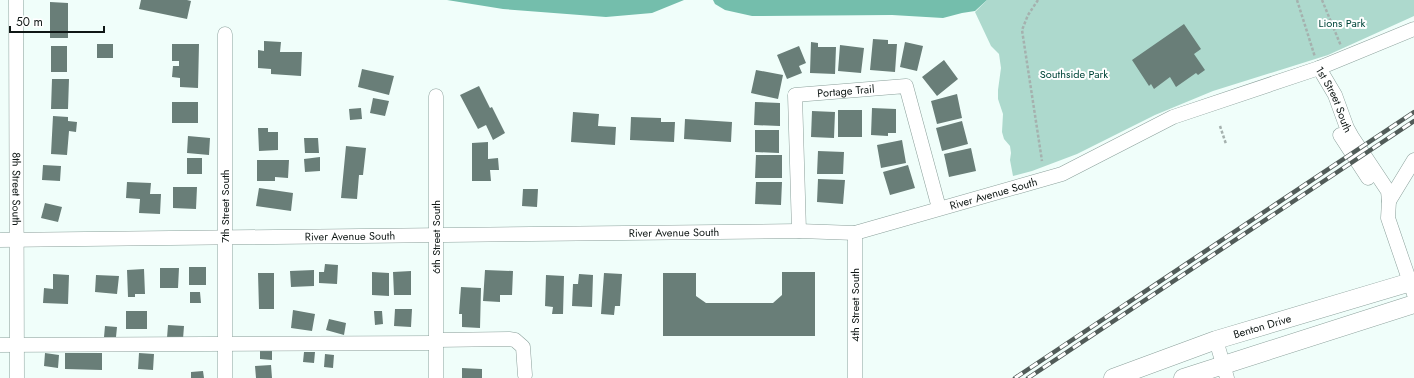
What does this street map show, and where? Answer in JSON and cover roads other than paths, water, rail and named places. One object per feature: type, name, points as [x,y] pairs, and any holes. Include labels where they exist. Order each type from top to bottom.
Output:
[{"type":"main road","name":"Benton Drive","points":[[1113,378],[1216,340],[1412,286]]},
{"type":"main road","points":[[1183,378],[1225,371],[1414,304]]},
{"type":"street","name":"8th Street South","points":[[16,0],[17,378]]},
{"type":"street","name":"River Avenue South","points":[[0,240],[799,231],[855,233],[1062,174],[1173,117],[1319,68],[1414,29]]},
{"type":"street","name":"7th Street South","points":[[225,34],[225,378]]},
{"type":"street","name":"1st Street South","points":[[1319,68],[1327,99],[1342,138],[1381,197],[1390,201]]},
{"type":"street","name":"Portage Trail","points":[[799,231],[795,95],[906,86],[939,208]]},
{"type":"street","name":"6th Street South","points":[[436,96],[436,378]]},
{"type":"street","points":[[1412,286],[1388,218],[1390,201],[1414,160]]},
{"type":"street","name":"4th Street South","points":[[855,233],[855,378]]},
{"type":"street","points":[[0,345],[225,344],[508,339],[515,340],[523,347],[525,375]]},
{"type":"street","points":[[1216,340],[1225,371]]},
{"type":"railway","points":[[1015,378],[1414,112]]},
{"type":"railway","points":[[1028,378],[1414,121]]},
{"type":"park label","name":"Lions Park","points":[[1342,23]]},
{"type":"park label","name":"Southside Park","points":[[1074,74]]}]
